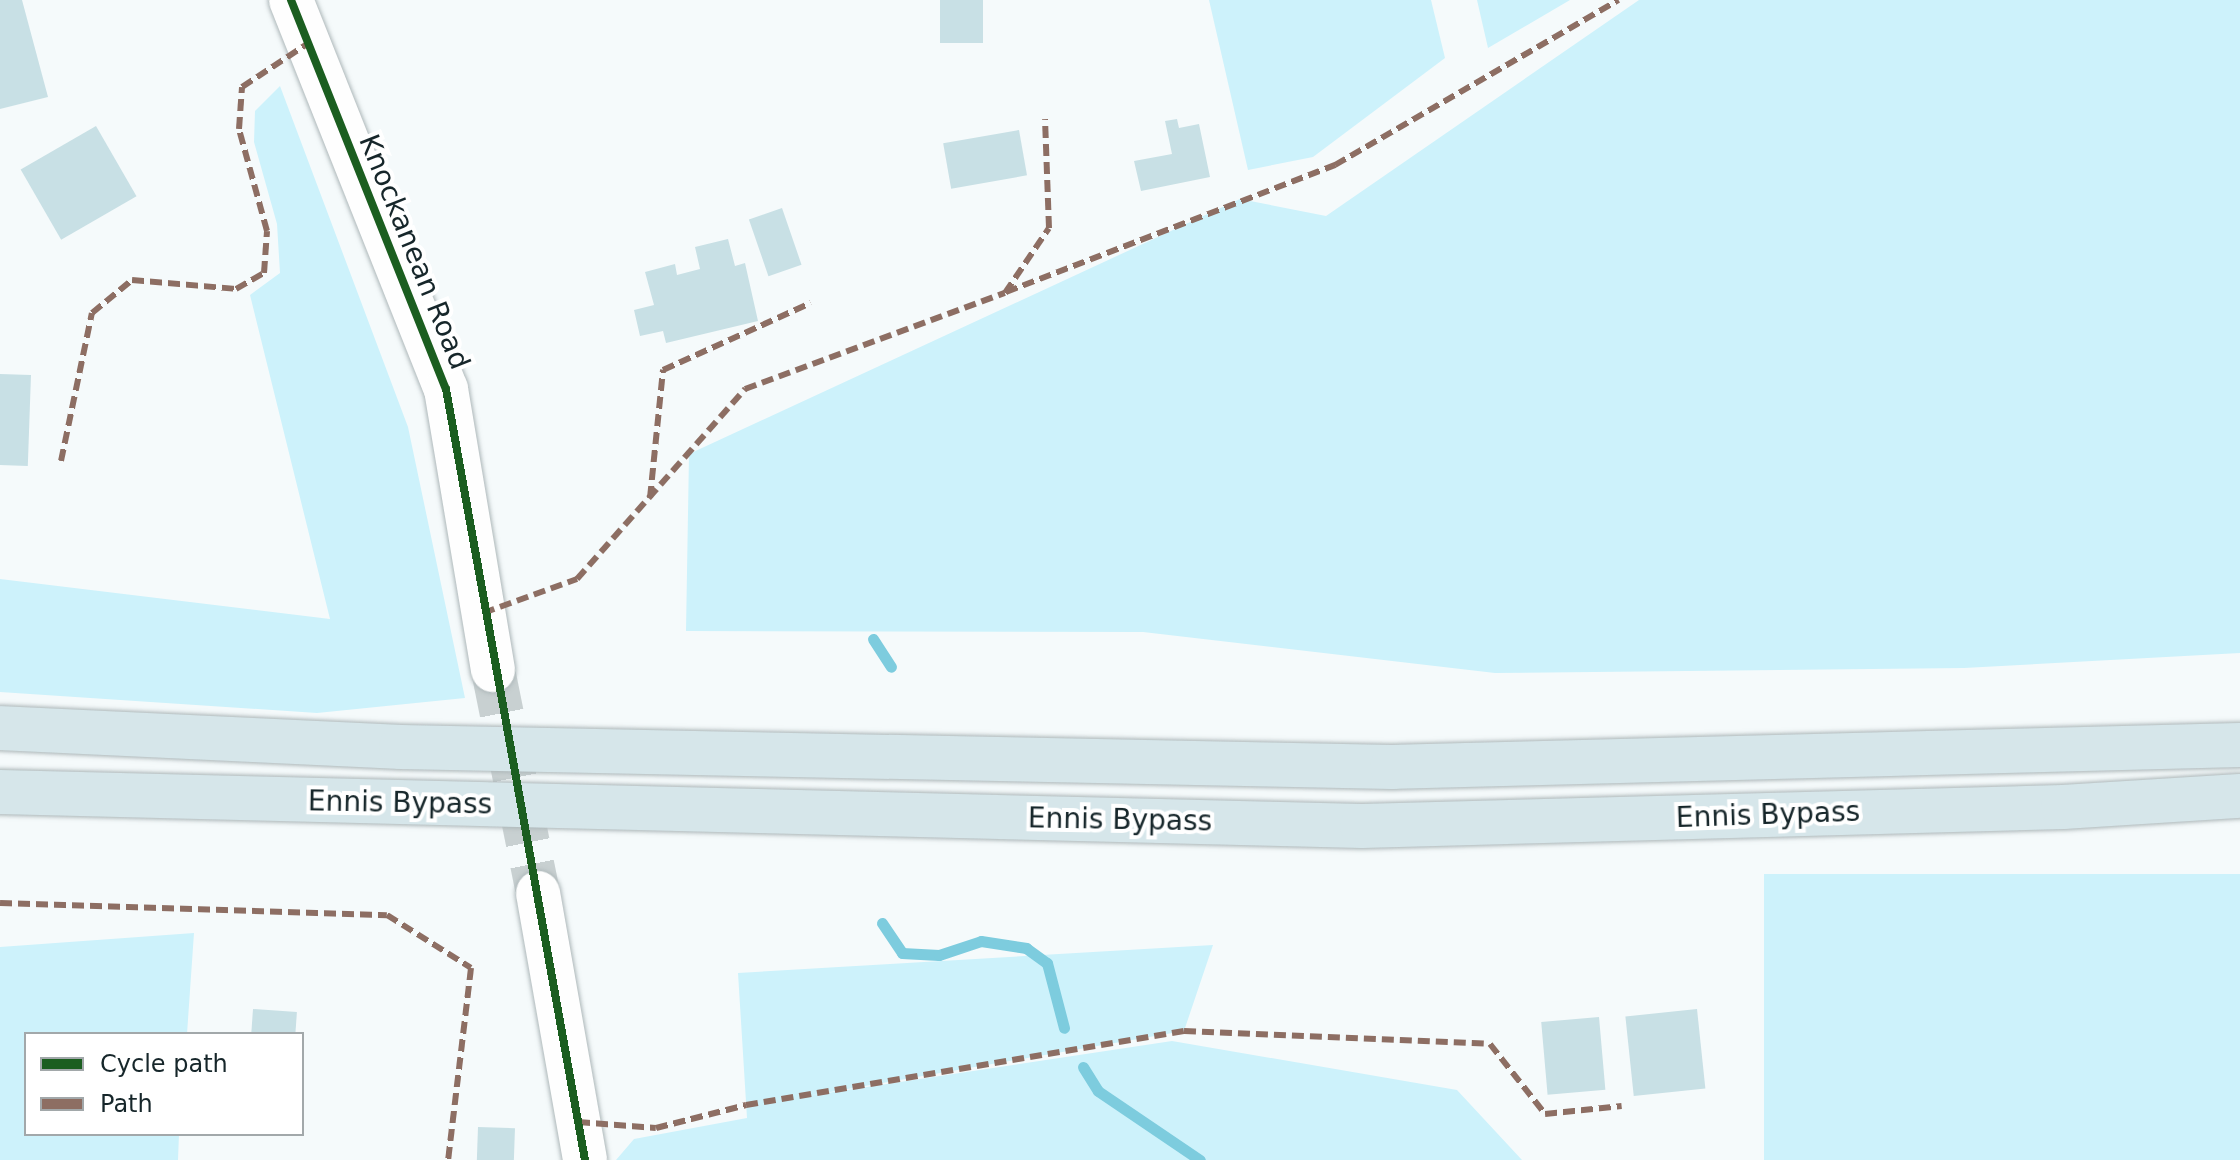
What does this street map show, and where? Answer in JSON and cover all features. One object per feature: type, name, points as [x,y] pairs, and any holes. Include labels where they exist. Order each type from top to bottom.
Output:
[{"type":"highway","name":"Ennis Bypass","points":[[0,728],[401,747],[1392,767],[2240,745]]},
{"type":"highway","name":"Ennis Bypass","points":[[0,792],[1362,826],[2047,808],[2240,796]]},
{"type":"street","name":"Knockanean Road","points":[[291,0],[446,389],[493,670]]},
{"type":"street","points":[[538,893],[585,1160]]},
{"type":"shaded area","points":[[1209,0],[1431,0],[1445,58],[1313,157],[1248,170]]},
{"type":"shaded area","points":[[1477,0],[1570,0],[1488,48]]},
{"type":"shaded area","points":[[1639,0],[2240,0],[2240,653],[1964,668],[1495,673],[1143,632],[686,631],[689,454],[1240,199],[1326,216]]},
{"type":"shaded area","points":[[280,86],[408,427],[465,698],[317,713],[0,692],[0,579],[330,619],[250,295],[280,273],[277,224],[254,142],[255,111]]},
{"type":"shaded area","points":[[1764,874],[2240,874],[2240,1160],[1764,1160]]},
{"type":"shaded area","points":[[194,933],[187,1032],[24,1032],[24,1136],[179,1136],[178,1160],[0,1160],[0,947]]},
{"type":"shaded area","points":[[1213,945],[1184,1031],[807,1096],[1172,1041],[1457,1090],[1522,1160],[616,1160],[634,1139],[747,1118],[738,973]]},
{"type":"building","points":[[0,0],[22,0],[48,97],[0,109]]},
{"type":"building","points":[[940,0],[983,0],[983,43],[940,43]]},
{"type":"building","points":[[1177,119],[1179,128],[1199,124],[1210,177],[1141,191],[1134,161],[1172,154],[1165,121]]},
{"type":"building","points":[[96,126],[136,196],[61,240],[21,170]]},
{"type":"building","points":[[1019,130],[1027,175],[951,189],[943,143]]},
{"type":"building","points":[[782,208],[802,265],[768,276],[749,219]]},
{"type":"building","points":[[728,239],[735,266],[745,263],[758,321],[666,343],[663,331],[640,336],[634,310],[654,305],[645,272],[675,264],[677,275],[700,269],[695,247]]},
{"type":"building","points":[[0,374],[31,375],[28,466],[0,465]]},
{"type":"building","points":[[253,1009],[297,1012],[295,1032],[251,1032]]},
{"type":"building","points":[[1697,1009],[1705,1089],[1634,1096],[1625,1017]]},
{"type":"building","points":[[1599,1017],[1605,1090],[1548,1095],[1541,1022]]},
{"type":"building","points":[[478,1127],[515,1128],[514,1160],[477,1160]]},
{"type":"waterway","points":[[873,639],[891,667]]},
{"type":"waterway","points":[[882,923],[902,953],[939,955],[981,941],[1026,948],[1047,963],[1064,1028]]},
{"type":"waterway","points":[[1083,1067],[1098,1091],[1200,1160]]},
{"type":"tunnel","points":[[493,670],[538,893]]},
{"type":"marked path","points":[[1006,292],[1335,165],[1618,0]]},
{"type":"marked path","points":[[61,461],[92,313],[132,280],[236,289],[264,273],[267,231],[239,129],[242,87],[307,44]]},
{"type":"marked path","points":[[483,613],[577,579],[745,389],[1005,293],[1049,228],[1045,119]]},
{"type":"marked path","points":[[650,498],[663,370],[811,303]]},
{"type":"marked path","points":[[0,903],[387,915],[471,968],[448,1160]]},
{"type":"marked path","points":[[578,1122],[656,1128],[746,1105],[1184,1031],[1490,1044],[1545,1114],[1622,1106]]},
{"type":"cycle path","points":[[291,0],[446,389],[585,1160]]}]
